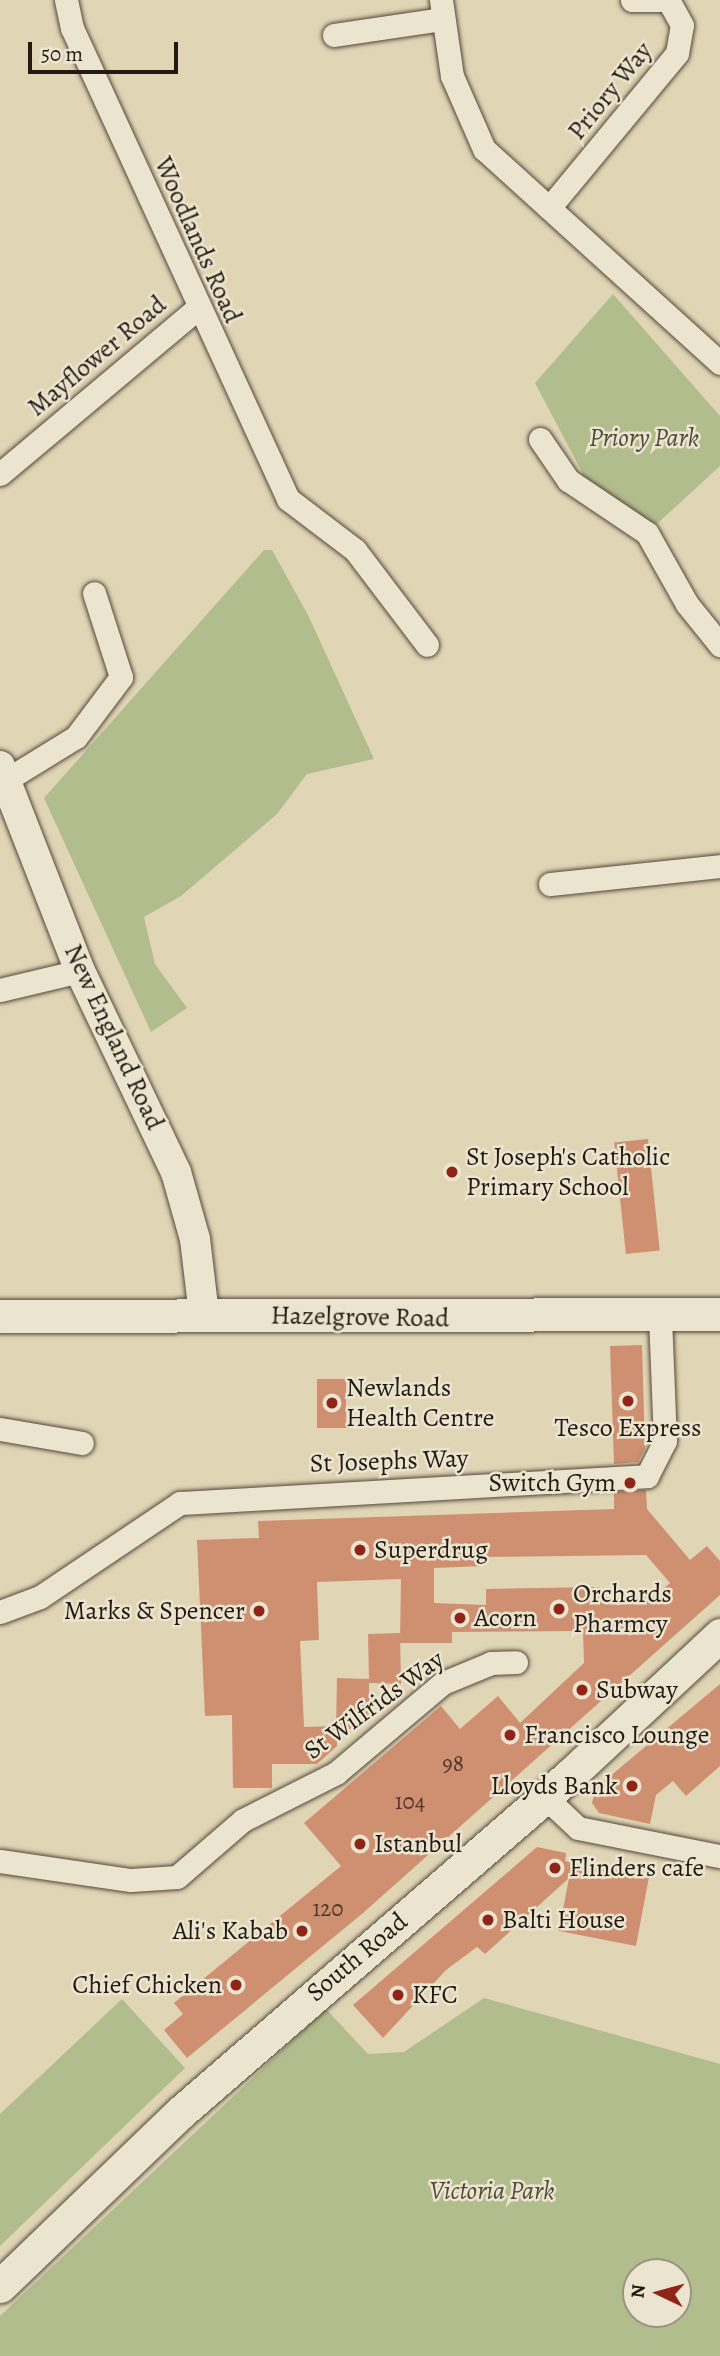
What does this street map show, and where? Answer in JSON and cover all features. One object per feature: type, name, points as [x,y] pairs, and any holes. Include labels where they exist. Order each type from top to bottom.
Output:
[{"type":"main road","name":"Hazelgrove Road","points":[[0,1315],[660,1318],[720,1314]]},
{"type":"main road","name":"South Road","points":[[0,2286],[201,2094],[545,1797],[720,1635]]},
{"type":"street","name":"Woodlands Road","points":[[65,0],[198,308],[288,499],[355,550],[427,645]]},
{"type":"street","name":"Priory Way","points":[[548,208],[677,53],[682,25],[668,0],[632,0]]},
{"type":"street","points":[[334,35],[441,10],[463,114],[502,169],[720,363]]},
{"type":"street","name":"Mayflower Road","points":[[0,474],[198,308]]},
{"type":"street","points":[[540,439],[568,480],[647,533],[687,604],[720,645]]},
{"type":"street","points":[[3,773],[76,737],[121,677],[94,593]]},
{"type":"street","name":"New England Road","points":[[3,773],[80,971],[176,1172],[195,1239],[204,1314]]},
{"type":"street","points":[[550,884],[720,866]]},
{"type":"street","points":[[0,990],[80,971]]},
{"type":"street","name":"St Josephs Way","points":[[0,1612],[40,1597],[180,1503],[648,1476],[665,1441],[660,1318]]},
{"type":"street","points":[[0,1429],[82,1443]]},
{"type":"street","name":"St Wilfrids Way","points":[[0,1861],[131,1880],[177,1877],[243,1820],[336,1773],[443,1683],[491,1663],[516,1661]]},
{"type":"street","points":[[545,1797],[578,1828],[720,1856]]},
{"type":"green space","name":"Priory Park","points":[[613,294],[720,416],[720,466],[647,533],[585,493],[582,472],[535,383]]},
{"type":"green space","points":[[264,550],[272,550],[308,615],[374,759],[307,774],[277,814],[181,896],[144,917],[155,964],[187,1008],[151,1032],[44,798]]},
{"type":"green space","name":"Victoria Park","points":[[484,1998],[720,2064],[720,2356],[0,2356],[0,2316],[326,2009],[368,2054],[404,2052]]},
{"type":"green space","points":[[122,1999],[185,2068],[0,2246],[0,2114]]},
{"type":"building","points":[[648,1139],[660,1250],[626,1254],[614,1143]]},
{"type":"building","name":"Tesco Express","points":[[642,1345],[645,1449],[638,1462],[614,1464],[610,1346]]},
{"type":"building","name":"Newlands Health Centre","points":[[317,1379],[346,1379],[346,1428],[317,1428]]},
{"type":"building","points":[[646,1490],[647,1509],[690,1560],[707,1546],[720,1561],[720,1595],[363,1913],[187,2058],[164,2030],[183,2014],[174,2003],[341,1866],[304,1823],[441,1706],[460,1729],[498,1696],[520,1723],[584,1663],[583,1631],[452,1632],[452,1643],[400,1643],[401,1579],[317,1582],[319,1640],[300,1641],[304,1727],[336,1726],[337,1746],[317,1764],[272,1764],[272,1788],[233,1788],[232,1715],[205,1716],[197,1540],[259,1538],[258,1521],[614,1509],[614,1492]],"holes":[[[646,1555],[670,1583],[654,1597],[600,1597],[600,1587],[486,1589],[486,1605],[434,1603],[434,1568],[485,1566],[484,1557]]]},
{"type":"building","points":[[400,1633],[401,1684],[369,1683],[369,1717],[353,1717],[353,1729],[336,1729],[337,1678],[369,1679],[368,1634]]},
{"type":"building","points":[[720,1684],[720,1766],[686,1796],[673,1781],[656,1795],[650,1824],[599,1813],[592,1803],[596,1788]]},
{"type":"building","points":[[537,1847],[566,1853],[565,1861],[649,1877],[636,1946],[559,1931],[569,1878],[485,1954],[477,1947],[446,1970],[383,2038],[353,2005]]},
{"type":"place","name":"St Joseph's Catholic Primary School","points":[[452,1172]]},
{"type":"place","name":"Tesco Express","points":[[628,1401]]},
{"type":"place","name":"Newlands Health Centre","points":[[332,1403]]},
{"type":"place","name":"Switch Gym","points":[[630,1483]]},
{"type":"place","name":"Superdrug","points":[[360,1550]]},
{"type":"place","name":"Orchards Pharmcy","points":[[559,1609]]},
{"type":"place","name":"Marks & Spencer","points":[[259,1611]]},
{"type":"place","name":"Acorn","points":[[460,1618]]},
{"type":"place","name":"Subway","points":[[582,1690]]},
{"type":"place","name":"Francisco Lounge","points":[[510,1735]]},
{"type":"place","name":"Lloyds Bank","points":[[632,1786]]},
{"type":"place","name":"Istanbul","points":[[360,1844]]},
{"type":"place","name":"Flinders cafe","points":[[555,1868]]},
{"type":"place","name":"Balti House","points":[[488,1920]]},
{"type":"place","name":"Ali's Kabab","points":[[302,1931]]},
{"type":"place","name":"Chief Chicken","points":[[236,1985]]},
{"type":"place","name":"KFC","points":[[398,1995]]}]
